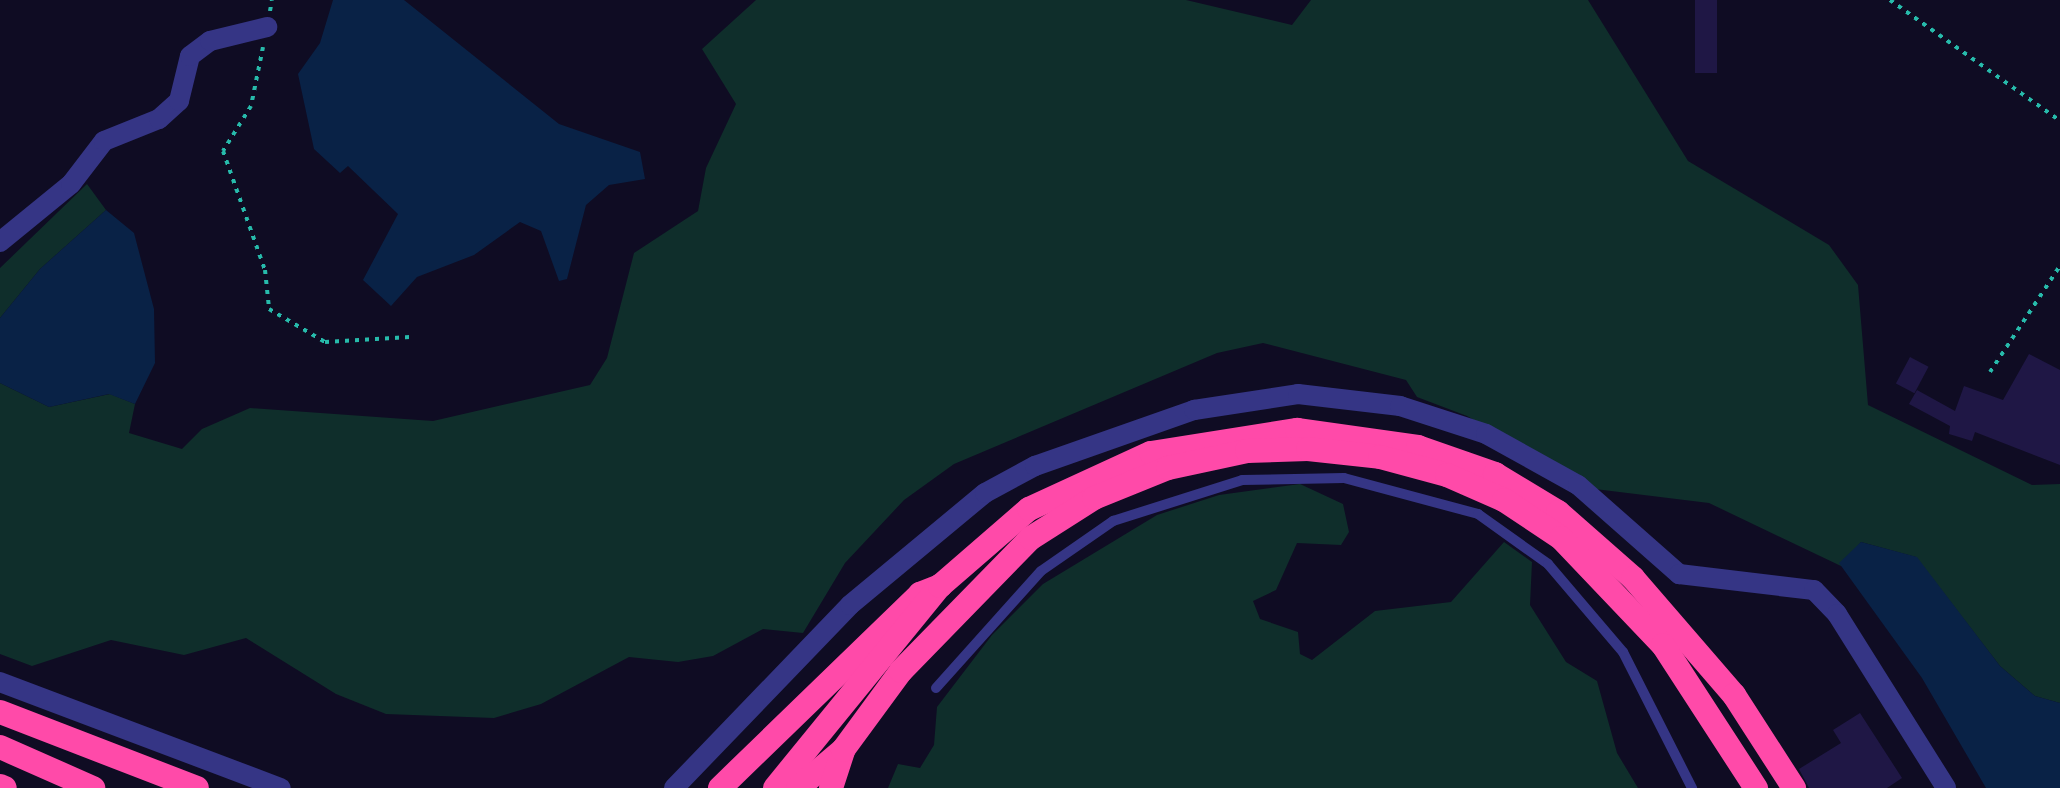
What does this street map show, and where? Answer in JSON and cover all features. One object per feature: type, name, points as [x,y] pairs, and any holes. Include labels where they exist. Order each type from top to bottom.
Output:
[{"type":"highway","points":[[775,788],[940,586],[1029,509],[1136,458],[1275,431],[1397,441],[1495,474],[1597,542],[1734,695],[1794,788]]},
{"type":"highway","points":[[798,788],[843,750],[957,605],[1008,555],[1070,511],[1185,463],[1308,449],[1380,457],[1447,475],[1504,500],[1561,538],[1663,645],[1756,788]]},
{"type":"highway","points":[[720,788],[920,594],[940,586]]},
{"type":"highway","points":[[0,712],[197,788]]},
{"type":"highway","points":[[0,747],[93,788]]},
{"type":"highway","points":[[831,788],[843,750]]},
{"type":"street","points":[[0,242],[71,184],[104,141],[159,119],[179,101],[190,56],[210,41],[267,27]]},
{"type":"street","points":[[674,788],[850,605],[985,493],[1035,466],[1194,410],[1298,394],[1408,407],[1496,439],[1590,494],[1679,574],[1814,590],[1837,614],[1946,788]]},
{"type":"street","points":[[0,682],[281,788]]},
{"type":"lane","points":[[936,688],[1041,571],[1123,516],[1256,478],[1364,481],[1478,514],[1548,564],[1623,652],[1692,788]]},
{"type":"path","points":[[272,0],[251,106],[223,151],[265,270],[269,309],[325,342],[410,337]]},
{"type":"path","points":[[1890,0],[2060,121]]},
{"type":"path","points":[[1990,372],[2060,266]]},
{"type":"green space","points":[[756,0],[1186,0],[1292,25],[1311,0],[1588,0],[1688,161],[1829,245],[1858,285],[1868,405],[2032,485],[2060,484],[2060,703],[2035,696],[2000,666],[1916,557],[1861,542],[1841,566],[1709,503],[1595,489],[1467,416],[1417,397],[1406,380],[1263,343],[1217,353],[954,464],[904,500],[845,563],[803,633],[763,629],[713,656],[678,662],[629,657],[541,704],[494,718],[386,714],[336,694],[246,638],[184,655],[111,640],[32,666],[0,654],[0,383],[49,407],[110,394],[135,404],[129,433],[182,449],[202,429],[250,408],[433,421],[590,385],[607,358],[634,253],[698,211],[706,168],[736,104],[702,49]]},
{"type":"green space","points":[[87,184],[106,210],[40,269],[0,318],[0,268]]},
{"type":"green space","points":[[1300,484],[1343,504],[1349,532],[1341,545],[1297,543],[1276,590],[1253,601],[1260,619],[1298,632],[1300,654],[1312,660],[1375,611],[1451,602],[1504,542],[1532,562],[1530,605],[1566,662],[1597,681],[1617,753],[1638,788],[888,788],[898,764],[920,768],[934,745],[937,707],[992,635],[1043,584],[1157,515],[1219,495]]},
{"type":"water","points":[[333,0],[404,0],[559,124],[640,152],[645,179],[609,185],[586,205],[567,279],[559,281],[541,231],[520,222],[474,255],[417,277],[391,306],[363,280],[398,214],[348,166],[340,173],[314,149],[298,74],[320,43]]},
{"type":"water","points":[[106,210],[134,233],[154,309],[155,363],[135,404],[109,394],[49,407],[0,383],[0,318],[40,269]]},
{"type":"water","points":[[1861,542],[1917,557],[2000,666],[2035,696],[2060,703],[2060,788],[1986,788],[1922,678],[1839,563]]},
{"type":"building","points":[[1695,0],[1717,0],[1717,73],[1695,73]]},
{"type":"building","points":[[2029,354],[2060,370],[2060,465],[1975,432],[1972,441],[1949,434],[1950,426],[1909,404],[1917,390],[1955,411],[1964,386],[2003,400]]},
{"type":"building","points":[[1910,357],[1929,367],[1914,393],[1896,383]]},
{"type":"building","points":[[1860,713],[1902,778],[1887,788],[1809,788],[1799,769],[1841,743],[1833,730]]}]
